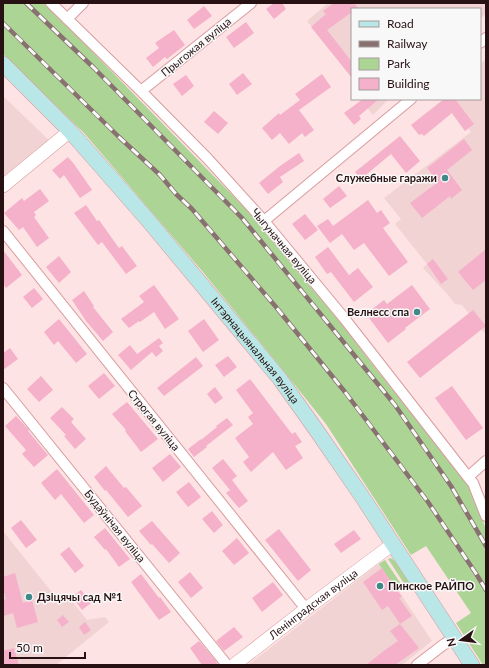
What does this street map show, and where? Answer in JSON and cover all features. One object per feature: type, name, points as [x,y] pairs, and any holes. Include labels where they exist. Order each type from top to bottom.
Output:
[{"type":"main road","name":"Інтэрнацыянальная вуліца","points":[[3,64],[70,131],[147,219],[280,379],[393,544],[472,665]]},
{"type":"street","name":"Чыгуначная вуліца","points":[[51,3],[142,91],[264,221],[349,324],[473,483],[486,516]]},
{"type":"street","points":[[67,19],[83,3]]},
{"type":"street","name":"Прыгожая вуліца","points":[[142,91],[251,3]]},
{"type":"street","points":[[264,221],[410,100]]},
{"type":"street","points":[[3,186],[70,131]]},
{"type":"street","name":"Строгая вуліца","points":[[3,231],[306,609]]},
{"type":"street","name":"Будаўнічая вуліца","points":[[3,388],[227,665]]},
{"type":"street","points":[[468,477],[486,461]]},
{"type":"street","name":"Ленінградская вуліца","points":[[234,665],[393,544]]},
{"type":"street","points":[[417,665],[454,638]]},
{"type":"shaded area","points":[[328,3],[486,3],[486,14],[481,18],[481,8],[351,8],[351,77],[307,21]]},
{"type":"shaded area","points":[[486,59],[486,335],[462,305],[455,304],[423,268],[427,264],[395,224],[401,219],[384,198],[471,132],[468,128],[465,131],[442,100],[481,100],[481,63]]},
{"type":"shaded area","points":[[3,96],[52,143],[3,182]]},
{"type":"shaded area","points":[[361,100],[388,100],[373,115]]},
{"type":"shaded area","name":"Дзіцячы сад №1","points":[[3,531],[58,600],[67,595],[87,620],[105,617],[109,622],[56,665],[3,665]]},
{"type":"shaded area","points":[[380,563],[432,641],[402,665],[248,665]]},
{"type":"green space","points":[[3,3],[44,3],[245,208],[346,329],[471,488],[486,529],[486,665],[483,665],[456,623],[471,613],[426,546],[411,555],[326,424],[286,374],[202,271],[84,133],[3,54]]},
{"type":"green space","points":[[391,558],[400,567],[407,579],[410,586],[407,588],[388,559]]},
{"type":"green space","points":[[385,560],[403,587],[397,591],[379,564]]},
{"type":"building","points":[[274,3],[282,3],[286,9],[274,19],[266,9]]},
{"type":"building","points":[[334,3],[354,3],[358,8],[351,8],[351,13],[327,30],[351,61],[351,77],[311,27],[326,14],[323,11]]},
{"type":"building","points":[[204,6],[212,16],[194,29],[187,20]]},
{"type":"building","points":[[246,22],[254,33],[234,48],[226,37]]},
{"type":"building","points":[[174,30],[185,45],[167,59],[165,57],[153,67],[146,58],[159,48],[155,43]]},
{"type":"building","points":[[243,73],[252,84],[237,95],[229,84]]},
{"type":"building","points":[[322,74],[331,87],[299,110],[314,130],[305,137],[302,133],[289,144],[280,133],[272,140],[262,128],[279,113],[280,115],[300,100],[295,94]]},
{"type":"building","points":[[186,75],[194,86],[182,96],[173,84]]},
{"type":"building","points":[[362,100],[378,100],[359,116],[361,119],[354,125],[344,113]]},
{"type":"building","points":[[443,100],[456,100],[474,124],[465,131],[452,113],[424,136],[422,134],[419,135],[411,125]]},
{"type":"building","points":[[214,111],[228,123],[218,134],[204,122]]},
{"type":"building","points":[[400,136],[420,161],[406,173],[391,154],[361,179],[355,172]]},
{"type":"building","name":"Служебные гаражи","points":[[464,139],[472,150],[447,170],[462,190],[451,199],[450,196],[422,218],[410,203],[438,182],[427,168]]},
{"type":"building","points":[[299,153],[304,161],[280,177],[283,182],[268,194],[259,183]]},
{"type":"building","points":[[68,157],[92,190],[80,198],[64,175],[60,179],[52,170]]},
{"type":"building","points":[[339,186],[347,196],[330,208],[323,199]]},
{"type":"building","points":[[40,189],[49,201],[34,212],[36,215],[34,217],[49,238],[37,247],[23,227],[19,230],[4,213],[22,198],[24,201]]},
{"type":"building","points":[[368,200],[377,213],[381,210],[390,223],[383,228],[408,262],[389,276],[364,243],[354,250],[342,234],[330,243],[317,226],[328,219],[333,226]]},
{"type":"building","points":[[86,205],[119,248],[122,246],[137,266],[126,274],[102,242],[98,245],[74,213]]},
{"type":"building","points":[[305,214],[318,230],[305,240],[292,224]]},
{"type":"building","points":[[328,247],[349,275],[358,268],[373,287],[354,302],[331,272],[327,274],[315,257]]},
{"type":"building","points":[[486,249],[486,280],[473,290],[458,272]]},
{"type":"building","points":[[3,250],[22,275],[6,288],[3,283]]},
{"type":"building","points":[[59,256],[71,272],[59,283],[46,267]]},
{"type":"building","points":[[433,259],[448,279],[441,284],[427,264]]},
{"type":"building","points":[[154,285],[179,319],[165,329],[154,312],[129,328],[121,319],[144,302],[139,296]]},
{"type":"building","points":[[412,285],[430,309],[388,343],[366,314],[384,300],[387,304]]},
{"type":"building","points":[[34,288],[43,299],[32,308],[23,297]]},
{"type":"building","points":[[84,291],[94,306],[93,307],[113,332],[103,341],[86,321],[72,300]]},
{"type":"building","points":[[473,310],[486,326],[420,378],[407,362]]},
{"type":"building","points":[[59,319],[87,354],[76,363],[58,341],[54,345],[44,332]]},
{"type":"building","points":[[204,319],[219,340],[203,352],[188,331]]},
{"type":"building","points":[[159,338],[163,343],[159,346],[163,351],[156,357],[152,352],[131,370],[118,355],[130,345],[137,354]]},
{"type":"building","points":[[10,348],[18,359],[3,370],[3,353]]},
{"type":"building","points":[[228,356],[237,367],[224,377],[215,365]]},
{"type":"building","points":[[196,357],[203,366],[164,396],[157,388]]},
{"type":"building","points":[[104,373],[115,386],[99,399],[88,386]]},
{"type":"building","points":[[41,376],[53,390],[39,402],[27,389]]},
{"type":"building","points":[[250,379],[292,434],[295,432],[302,442],[295,446],[303,458],[286,470],[273,452],[251,472],[243,462],[249,457],[235,438],[253,424],[248,417],[253,413],[236,390]]},
{"type":"building","points":[[452,386],[483,428],[466,440],[435,398]]},
{"type":"building","points":[[215,387],[223,398],[215,404],[207,394]]},
{"type":"building","points":[[127,402],[158,439],[141,452],[125,431],[126,430],[112,414]]},
{"type":"building","points":[[62,407],[74,419],[71,422],[86,439],[75,449],[64,436],[66,435],[50,418]]},
{"type":"building","points":[[16,416],[48,455],[34,467],[22,454],[26,450],[5,426]]},
{"type":"building","points":[[227,418],[233,425],[194,457],[188,449]]},
{"type":"building","points":[[170,454],[181,467],[163,482],[152,468]]},
{"type":"building","points":[[223,459],[237,476],[232,480],[248,501],[239,508],[226,493],[230,490],[212,468]]},
{"type":"building","points":[[106,466],[124,488],[126,487],[142,506],[128,517],[94,477]]},
{"type":"building","points":[[57,469],[94,515],[84,523],[61,494],[55,500],[41,483]]},
{"type":"building","points":[[189,482],[201,497],[188,507],[176,492]]},
{"type":"building","points":[[212,511],[223,525],[214,533],[202,519]]},
{"type":"building","points":[[21,520],[37,540],[26,548],[11,528]]},
{"type":"building","points":[[152,521],[180,553],[169,563],[139,531]]},
{"type":"building","points":[[105,528],[130,559],[119,567],[106,549],[105,550],[94,537]]},
{"type":"building","points":[[279,529],[311,570],[298,581],[265,540]]},
{"type":"building","points":[[354,530],[361,539],[341,553],[334,544]]},
{"type":"building","points":[[237,538],[249,553],[234,565],[222,551]]},
{"type":"building","points":[[69,547],[84,566],[75,573],[60,554]]},
{"type":"building","name":"Пинское РАЙПО","points":[[382,568],[402,597],[399,598],[412,616],[400,624],[388,606],[382,610],[363,582]]},
{"type":"building","points":[[190,572],[203,588],[191,598],[178,582]]},
{"type":"building","points":[[15,573],[23,603],[32,600],[38,622],[17,628],[13,613],[3,616],[3,600],[6,599],[3,589],[3,577]]},
{"type":"building","points":[[141,574],[171,612],[159,620],[131,582]]},
{"type":"building","points":[[273,582],[283,595],[262,612],[252,598]]},
{"type":"building","points":[[81,590],[91,603],[82,610],[72,597]]},
{"type":"building","points":[[63,615],[69,622],[62,627],[57,620]]},
{"type":"building","points":[[85,622],[91,630],[84,635],[79,627]]},
{"type":"building","points":[[400,624],[419,648],[395,665],[366,665],[398,641],[390,631]]},
{"type":"building","points":[[234,627],[243,637],[224,651],[216,641]]},
{"type":"building","points":[[199,641],[218,665],[202,665],[190,648]]},
{"type":"building","points":[[14,648],[19,665],[3,665],[3,651]]},
{"type":"railway","points":[[26,3],[94,68],[242,218],[395,405],[451,486],[486,546]]},
{"type":"railway","points":[[3,23],[119,137],[160,175],[176,194],[192,209],[276,307],[345,392],[428,502],[486,590]]},
{"type":"place","name":"Служебные гаражи","points":[[445,178]]},
{"type":"place","name":"Велнесс спа","points":[[417,312]]},
{"type":"place","name":"Пинское РАЙПО","points":[[380,586]]},
{"type":"place","name":"Дзіцячы сад №1","points":[[29,597]]}]
